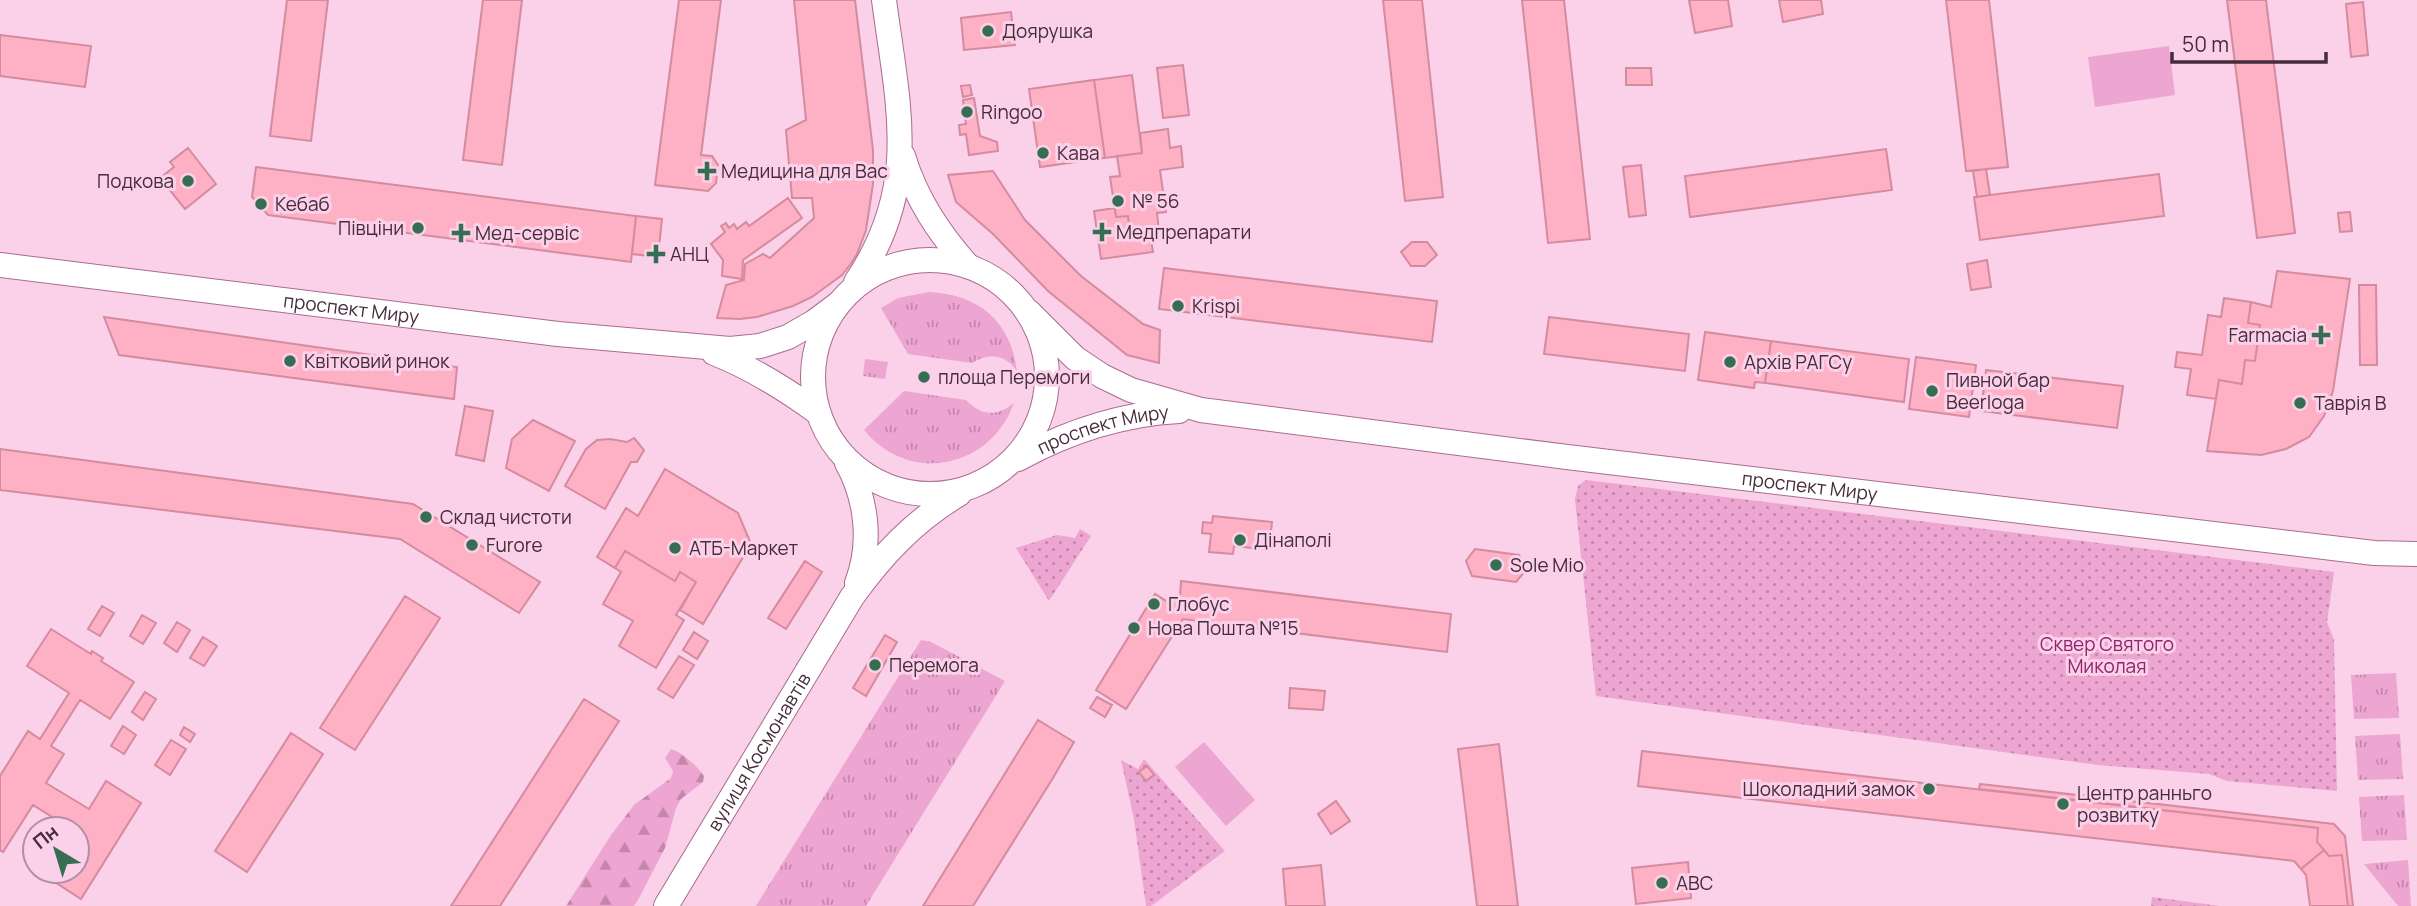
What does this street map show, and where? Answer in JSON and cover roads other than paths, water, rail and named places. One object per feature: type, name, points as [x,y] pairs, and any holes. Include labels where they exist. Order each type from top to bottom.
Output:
[{"type":"main road","points":[[845,296],[887,267],[914,260],[942,260],[968,266],[1002,284],[1028,312],[1044,350],[1046,391],[1038,423],[1021,451],[992,477],[972,487],[938,494],[904,492],[872,480],[845,459],[831,442],[817,412],[812,384],[814,355],[823,328],[878,247],[892,210],[898,181],[901,149],[884,0]]},
{"type":"main road","points":[[901,149],[926,210],[942,235],[968,266]]},
{"type":"main road","name":"проспект Миру","points":[[0,265],[558,334],[700,348],[730,349],[788,337],[814,322],[845,296]]},
{"type":"main road","name":"проспект Миру","points":[[1028,312],[1075,358],[1102,376],[1131,390],[1201,410],[1567,457],[2374,553],[2417,555]]},
{"type":"main road","name":"проспект Миру","points":[[700,348],[742,364],[782,386],[817,412]]},
{"type":"main road","name":"проспект Миру","points":[[1009,463],[1048,442],[1088,426],[1131,416],[1201,410]]},
{"type":"main road","name":"вулиця Космонавтів","points":[[845,459],[861,496],[865,527],[864,558],[852,597]]},
{"type":"main road","name":"вулиця Космонавтів","points":[[666,906],[852,597],[885,553],[904,533],[925,516],[972,487]]},
{"type":"place","name":"Доярушка","points":[[988,31]]},
{"type":"place","name":"Ringoo","points":[[967,112]]},
{"type":"place","name":"Кава","points":[[1043,153]]},
{"type":"place","name":"Медицина для Вас","points":[[707,171]]},
{"type":"place","name":"Подкова","points":[[188,181]]},
{"type":"place","name":"№ 56","points":[[1118,201]]},
{"type":"place","name":"Кебаб","points":[[261,204]]},
{"type":"place","name":"Півціни","points":[[418,228]]},
{"type":"place","name":"Медпрепарати","points":[[1102,232]]},
{"type":"place","name":"Мед-сервіс","points":[[461,233]]},
{"type":"place","name":"АНЦ","points":[[656,254]]},
{"type":"place","name":"Krispi","points":[[1178,306]]},
{"type":"place","name":"Farmacia","points":[[2321,335]]},
{"type":"place","name":"Квітковий ринок","points":[[290,361]]},
{"type":"place","name":"Архів РАГСу","points":[[1730,362]]},
{"type":"place","name":"площа Перемоги","points":[[924,377]]},
{"type":"place","name":"Пивной бар Beerloga","points":[[1932,391]]},
{"type":"place","name":"Таврія В","points":[[2300,403]]},
{"type":"place","name":"Склад чистоти","points":[[426,517]]},
{"type":"place","name":"Дінаполі","points":[[1240,540]]},
{"type":"place","name":"Furore","points":[[472,545]]},
{"type":"place","name":"АТБ-Маркет","points":[[675,548]]},
{"type":"place","name":"Sole Mio","points":[[1496,565]]},
{"type":"place","name":"Глобус","points":[[1154,604]]},
{"type":"place","name":"Нова Пошта №15","points":[[1134,628]]},
{"type":"place","name":"Перемога","points":[[875,665]]},
{"type":"place","name":"Шоколадний замок","points":[[1929,789]]},
{"type":"place","name":"Центр ранньго розвитку","points":[[2063,804]]},
{"type":"place","name":"ABC","points":[[1662,883]]},
{"type":"park label","name":"Сквер Святого Миколая","points":[[2107,655]]}]
